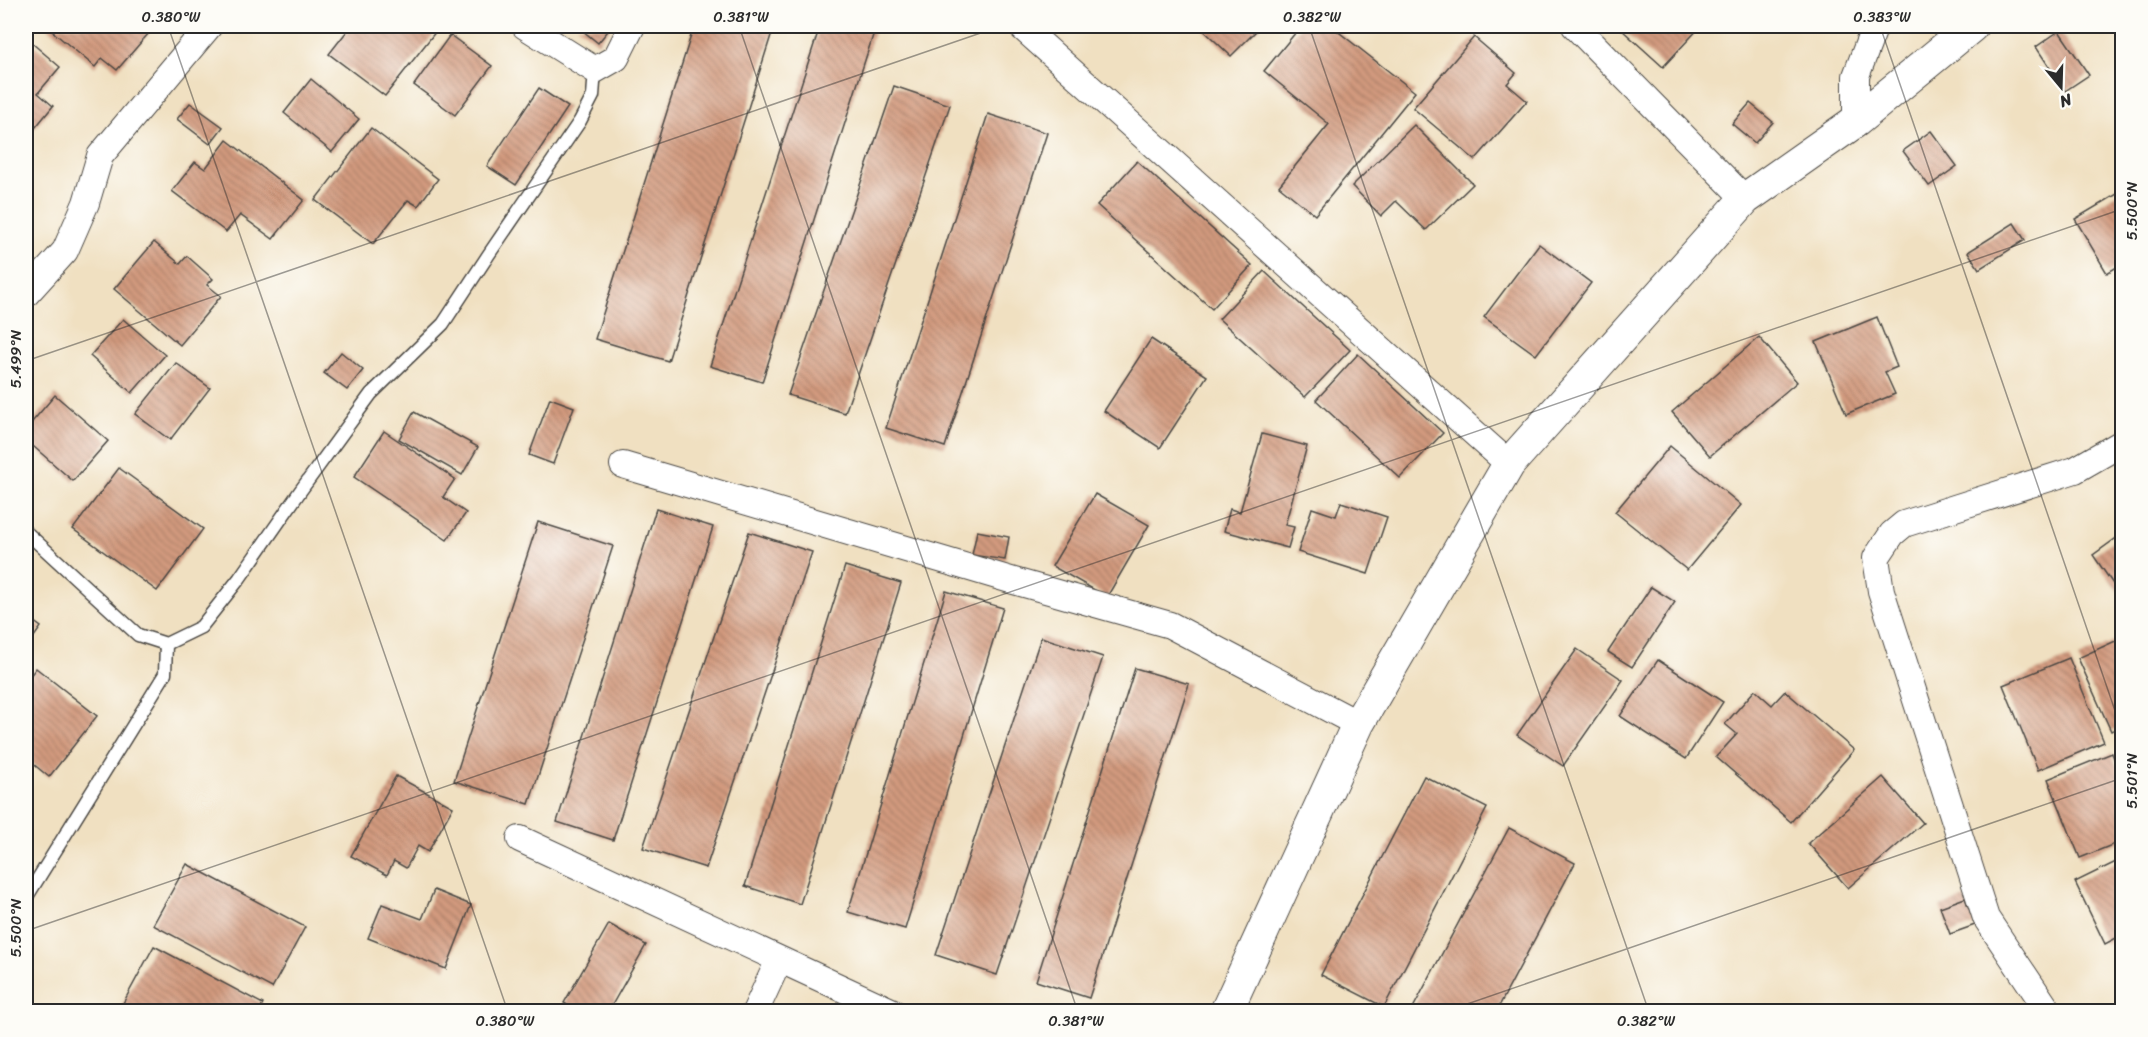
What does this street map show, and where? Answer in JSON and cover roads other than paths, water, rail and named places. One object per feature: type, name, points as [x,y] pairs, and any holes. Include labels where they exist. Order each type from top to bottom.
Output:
[{"type":"street","points":[[26,294],[65,251],[86,203],[99,156],[209,26]]},
{"type":"street","points":[[525,26],[595,70],[616,58],[632,26]]},
{"type":"street","points":[[1021,26],[1509,464]]},
{"type":"street","points":[[1575,26],[1745,199]]},
{"type":"street","points":[[1857,121],[1856,76],[1875,26]]},
{"type":"street","points":[[1226,1011],[1358,724],[1509,464],[1745,199],[1857,121],[1972,26]]},
{"type":"street","points":[[2049,1011],[1986,918],[1881,591],[1876,558],[1892,534],[1904,524],[2075,470],[2122,443]]},
{"type":"street","points":[[623,465],[1170,625],[1358,724]]},
{"type":"street","points":[[520,839],[893,1011]]},
{"type":"street","points":[[755,1011],[779,960]]},
{"type":"lane","points":[[26,532],[138,635],[166,644],[201,627],[239,579],[371,394],[443,324],[580,122],[593,96],[595,70]]},
{"type":"lane","points":[[26,898],[165,674],[166,644]]}]
